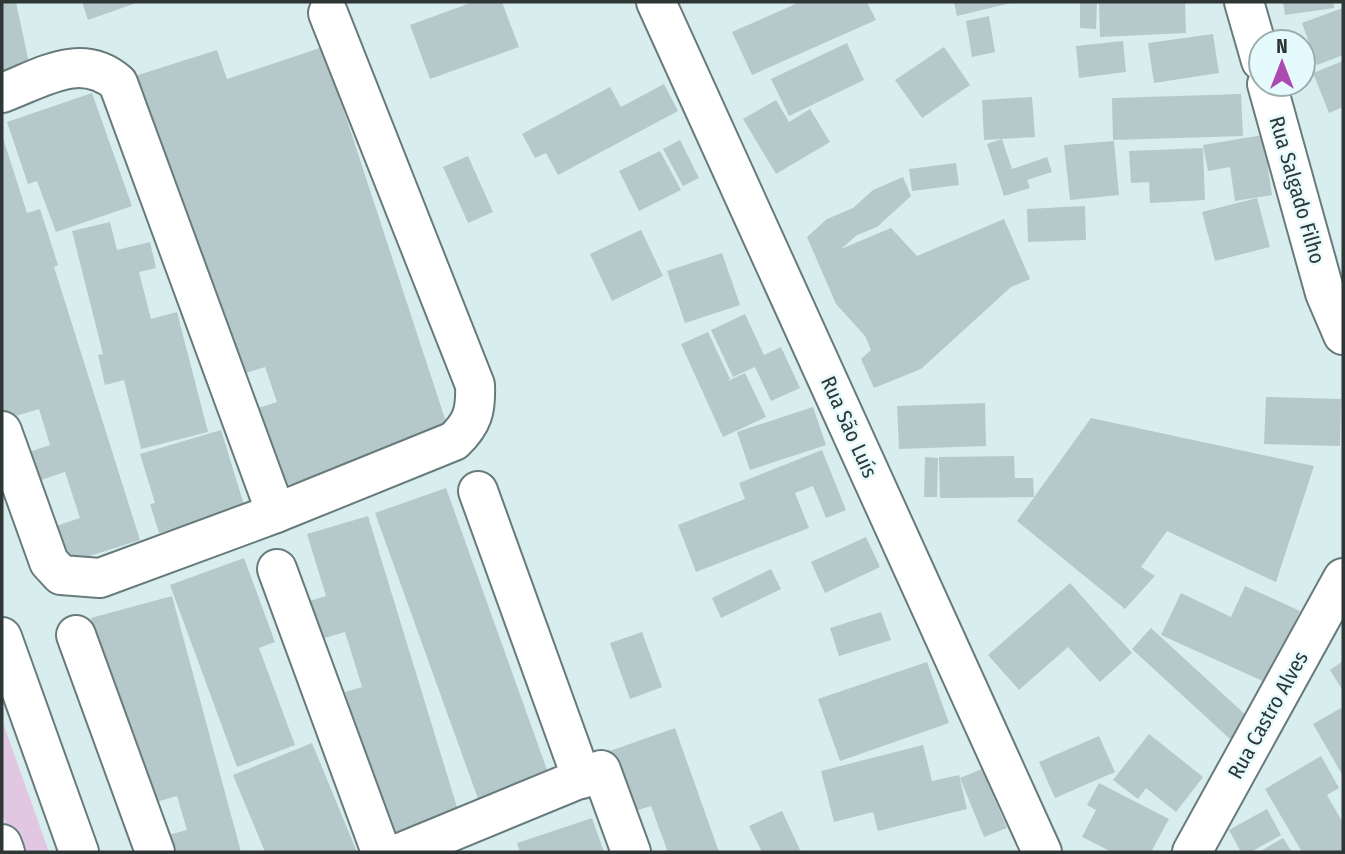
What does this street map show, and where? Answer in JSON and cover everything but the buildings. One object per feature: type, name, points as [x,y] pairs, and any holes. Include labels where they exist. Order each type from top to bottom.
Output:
[{"type":"street","name":"Rua São Luís","points":[[656,2],[1042,852]]},
{"type":"street","points":[[1244,2],[1251,28]]},
{"type":"street","points":[[2,431],[49,562],[61,575],[100,578],[276,513],[454,440],[466,429],[476,411],[475,385],[328,13]]},
{"type":"street","points":[[2,93],[69,68],[92,67],[104,71],[118,83],[276,513]]},
{"type":"street","name":"Rua Salgado Filho","points":[[1271,98],[1325,293],[1343,335]]},
{"type":"street","points":[[478,491],[582,779]]},
{"type":"street","points":[[277,569],[381,852]]},
{"type":"street","name":"Rua Castro Alves","points":[[1192,852],[1343,578]]},
{"type":"street","points":[[76,635],[155,852]]},
{"type":"street","points":[[2,637],[79,852]]},
{"type":"street","points":[[402,852],[601,770],[631,852]]},
{"type":"street","points":[[2,844],[5,852]]},
{"type":"shaded area","points":[[2,720],[49,852],[16,852],[2,813]]}]
